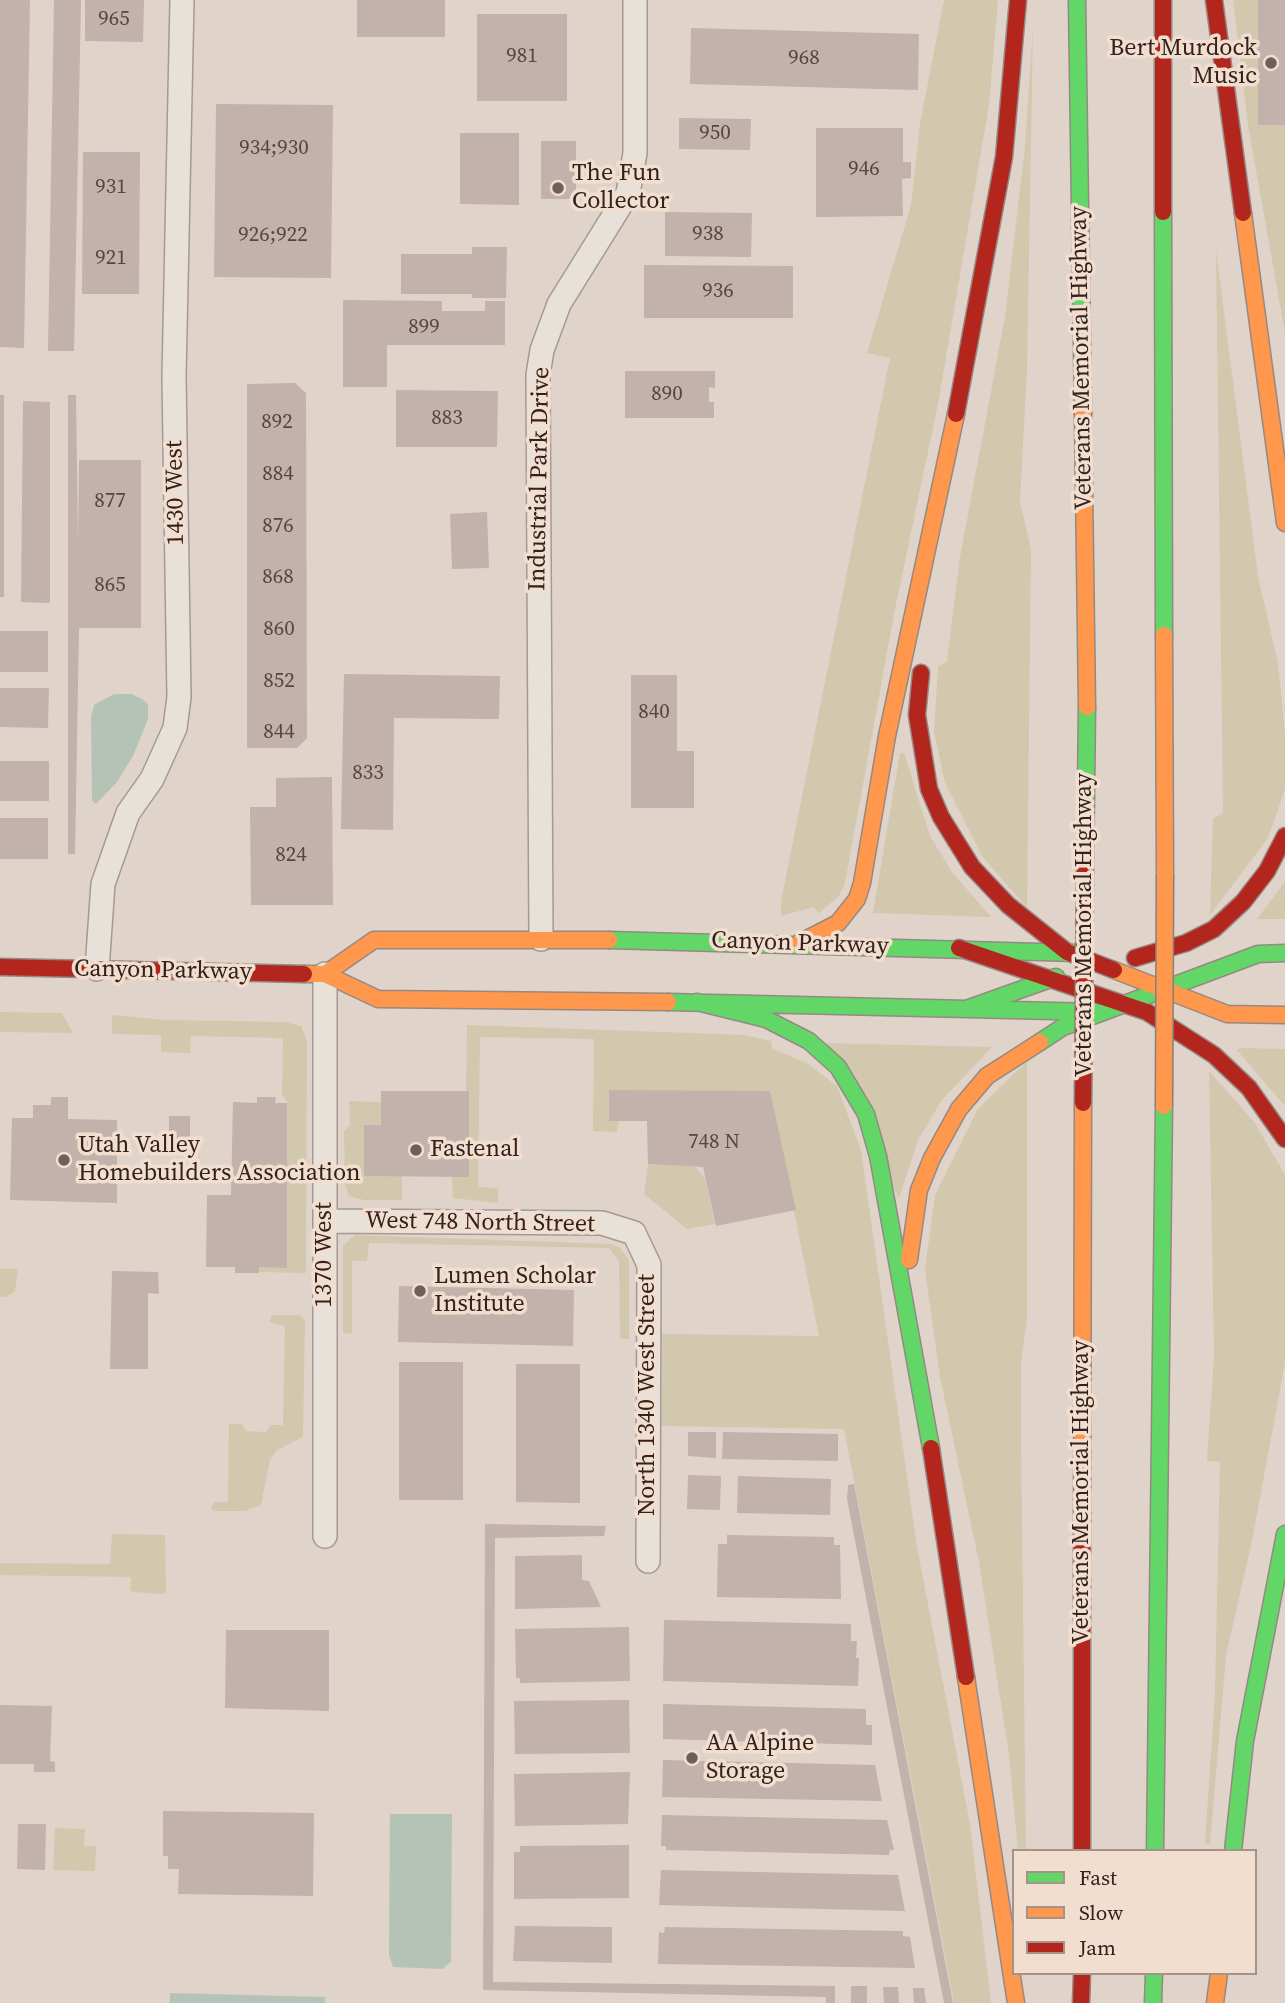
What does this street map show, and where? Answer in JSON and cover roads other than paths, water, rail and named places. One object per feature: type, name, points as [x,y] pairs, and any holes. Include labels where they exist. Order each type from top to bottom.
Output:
[{"type":"main road","points":[[799,943],[838,923],[849,912],[862,883],[887,736],[972,341],[1004,156],[1018,0]]},
{"type":"main road","name":"Veterans Memorial Highway","points":[[1077,0],[1087,703],[1083,1103],[1082,1849]]},
{"type":"main road","points":[[1155,1849],[1164,1106],[1163,0]]},
{"type":"main road","points":[[1214,0],[1285,523]]},
{"type":"main road","points":[[938,507],[917,715],[929,789],[941,817],[972,867],[1008,905],[1069,953],[1227,1014]]},
{"type":"main road","points":[[969,1008],[1049,979],[1186,943],[1214,929],[1251,891],[1266,871],[1285,836]]},
{"type":"main road","name":"Canyon Parkway","points":[[326,974],[374,940],[541,939],[799,943],[1146,955],[1285,953]]},
{"type":"main road","points":[[958,948],[1147,1012],[1214,1055],[1249,1088],[1285,1139]]},
{"type":"main road","points":[[919,1370],[908,1262],[911,1229],[919,1190],[940,1141],[959,1109],[987,1076],[1063,1027],[1258,954]]},
{"type":"main road","name":"Canyon Parkway","points":[[0,967],[326,974],[378,999],[697,1002],[1285,1015]]},
{"type":"main road","points":[[697,1002],[766,1018],[809,1041],[838,1067],[866,1114],[878,1156],[919,1370],[1016,2003]]},
{"type":"main road","points":[[1233,1849],[1245,1741],[1285,1534]]},
{"type":"main road","points":[[1082,1975],[1082,2003]]},
{"type":"main road","points":[[1153,2003],[1154,1975]]},
{"type":"main road","points":[[1215,2003],[1219,1975]]},
{"type":"street","name":"1430 West","points":[[97,969],[103,884],[128,813],[152,779],[171,737],[179,697],[174,377],[183,0]]},
{"type":"street","name":"Industrial Park Drive","points":[[541,939],[538,375],[542,350],[559,304],[628,193],[635,153],[635,0]]},
{"type":"street","name":"1370 West","points":[[325,1535],[326,974]]},
{"type":"street","name":"West 748 North Street","points":[[325,1221],[602,1223],[634,1233]]},
{"type":"street","name":"North 1340 West Street","points":[[634,1233],[649,1265],[648,1561]]},
{"type":"place","name":"Bert Murdock Music","points":[[1271,63]]},
{"type":"place","name":"The Fun Collector","points":[[558,188]]},
{"type":"place","name":"Fastenal","points":[[416,1150]]},
{"type":"place","name":"Utah Valley Homebuilders Association","points":[[64,1160]]},
{"type":"place","name":"Lumen Scholar Institute","points":[[420,1291]]},
{"type":"place","name":"AA Alpine Storage","points":[[692,1758]]}]
